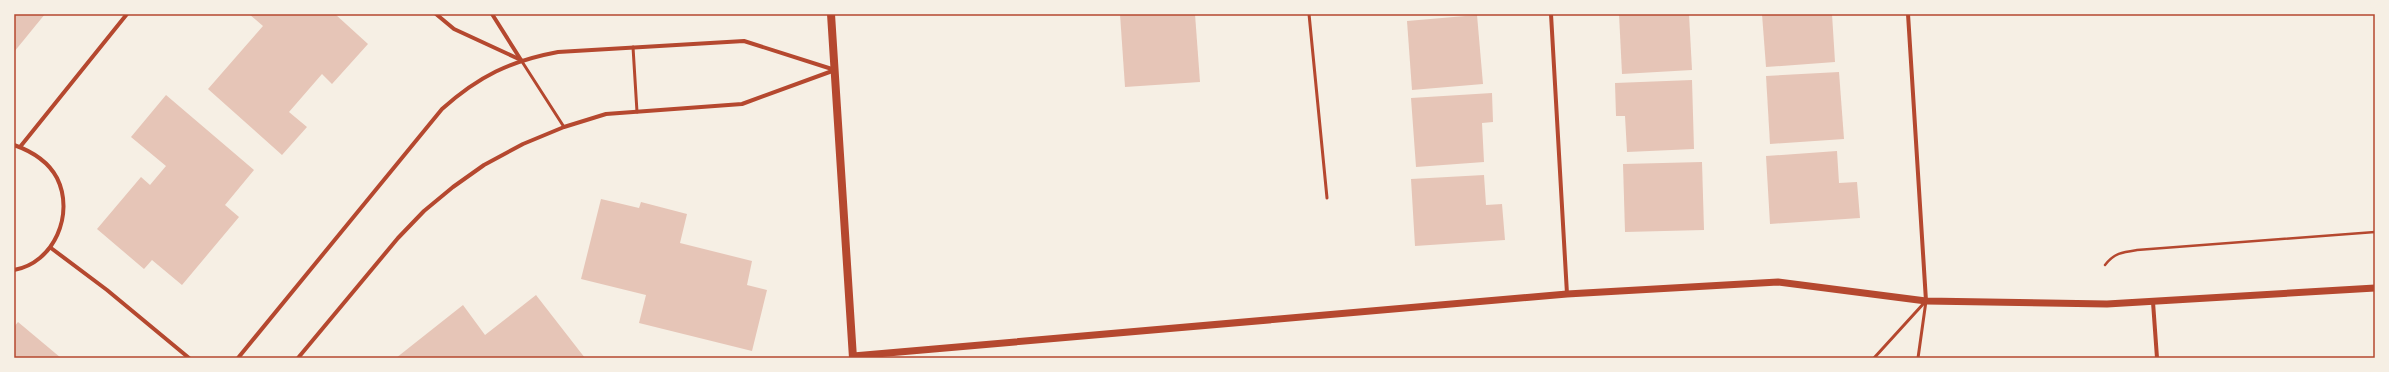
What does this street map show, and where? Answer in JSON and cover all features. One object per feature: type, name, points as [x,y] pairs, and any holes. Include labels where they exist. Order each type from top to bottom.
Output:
[{"type":"main road","points":[[831,14],[853,357]]},
{"type":"street","points":[[20,147],[127,14]]},
{"type":"street","points":[[436,14],[454,29],[521,60]]},
{"type":"street","points":[[492,14],[521,60]]},
{"type":"street","points":[[1551,14],[1568,294]]},
{"type":"street","points":[[1908,14],[1926,301]]},
{"type":"street","points":[[238,358],[442,109],[483,77],[521,60],[558,52],[744,40],[835,70]]},
{"type":"street","points":[[298,358],[398,238],[424,211],[453,187],[484,165],[523,144],[564,127],[606,114],[742,104],[835,70]]},
{"type":"street","points":[[14,145],[31,152],[46,163],[57,178],[63,196],[64,214],[60,232],[51,248],[38,260],[14,270]]},
{"type":"street","points":[[51,248],[107,290],[189,358]]},
{"type":"street","points":[[853,357],[1568,294],[1778,282],[1926,301],[2107,304],[2375,288]]},
{"type":"street","points":[[2153,302],[2157,358]]},
{"type":"lane","points":[[1309,14],[1327,198]]},
{"type":"lane","points":[[633,47],[637,112]]},
{"type":"lane","points":[[521,60],[564,127]]},
{"type":"lane","points":[[1874,358],[1926,301]]},
{"type":"lane","points":[[1918,358],[1926,301]]},
{"type":"path","points":[[2105,265],[2111,257],[2120,253],[2137,250],[2375,232]]},
{"type":"building","points":[[14,14],[45,14],[14,52]]},
{"type":"building","points":[[249,14],[335,14],[368,44],[332,84],[322,74],[289,112],[307,127],[282,155],[208,89],[263,26]]},
{"type":"building","points":[[1120,14],[1195,14],[1200,82],[1125,87]]},
{"type":"building","points":[[1619,14],[1689,14],[1692,70],[1622,74]]},
{"type":"building","points":[[1762,14],[1832,14],[1835,62],[1766,67]]},
{"type":"building","points":[[1477,15],[1483,84],[1412,90],[1407,21]]},
{"type":"building","points":[[1839,72],[1844,139],[1770,144],[1766,76]]},
{"type":"building","points":[[1692,80],[1694,149],[1627,152],[1625,116],[1616,116],[1615,83]]},
{"type":"building","points":[[1492,93],[1493,122],[1482,123],[1484,162],[1416,167],[1411,98]]},
{"type":"building","points":[[166,95],[254,170],[225,205],[239,217],[182,285],[152,260],[144,269],[97,229],[141,177],[150,185],[166,166],[131,137]]},
{"type":"building","points":[[1837,151],[1839,183],[1857,182],[1860,218],[1770,224],[1766,156]]},
{"type":"building","points":[[1702,162],[1704,230],[1625,232],[1623,164]]},
{"type":"building","points":[[1484,175],[1486,205],[1502,204],[1505,240],[1415,246],[1411,179]]},
{"type":"building","points":[[601,199],[639,208],[641,202],[687,214],[680,243],[752,261],[747,285],[767,290],[752,351],[639,323],[646,295],[581,279]]},
{"type":"building","points":[[536,295],[585,358],[396,358],[463,305],[485,335]]},
{"type":"building","points":[[18,322],[61,358],[14,358],[14,327]]}]
